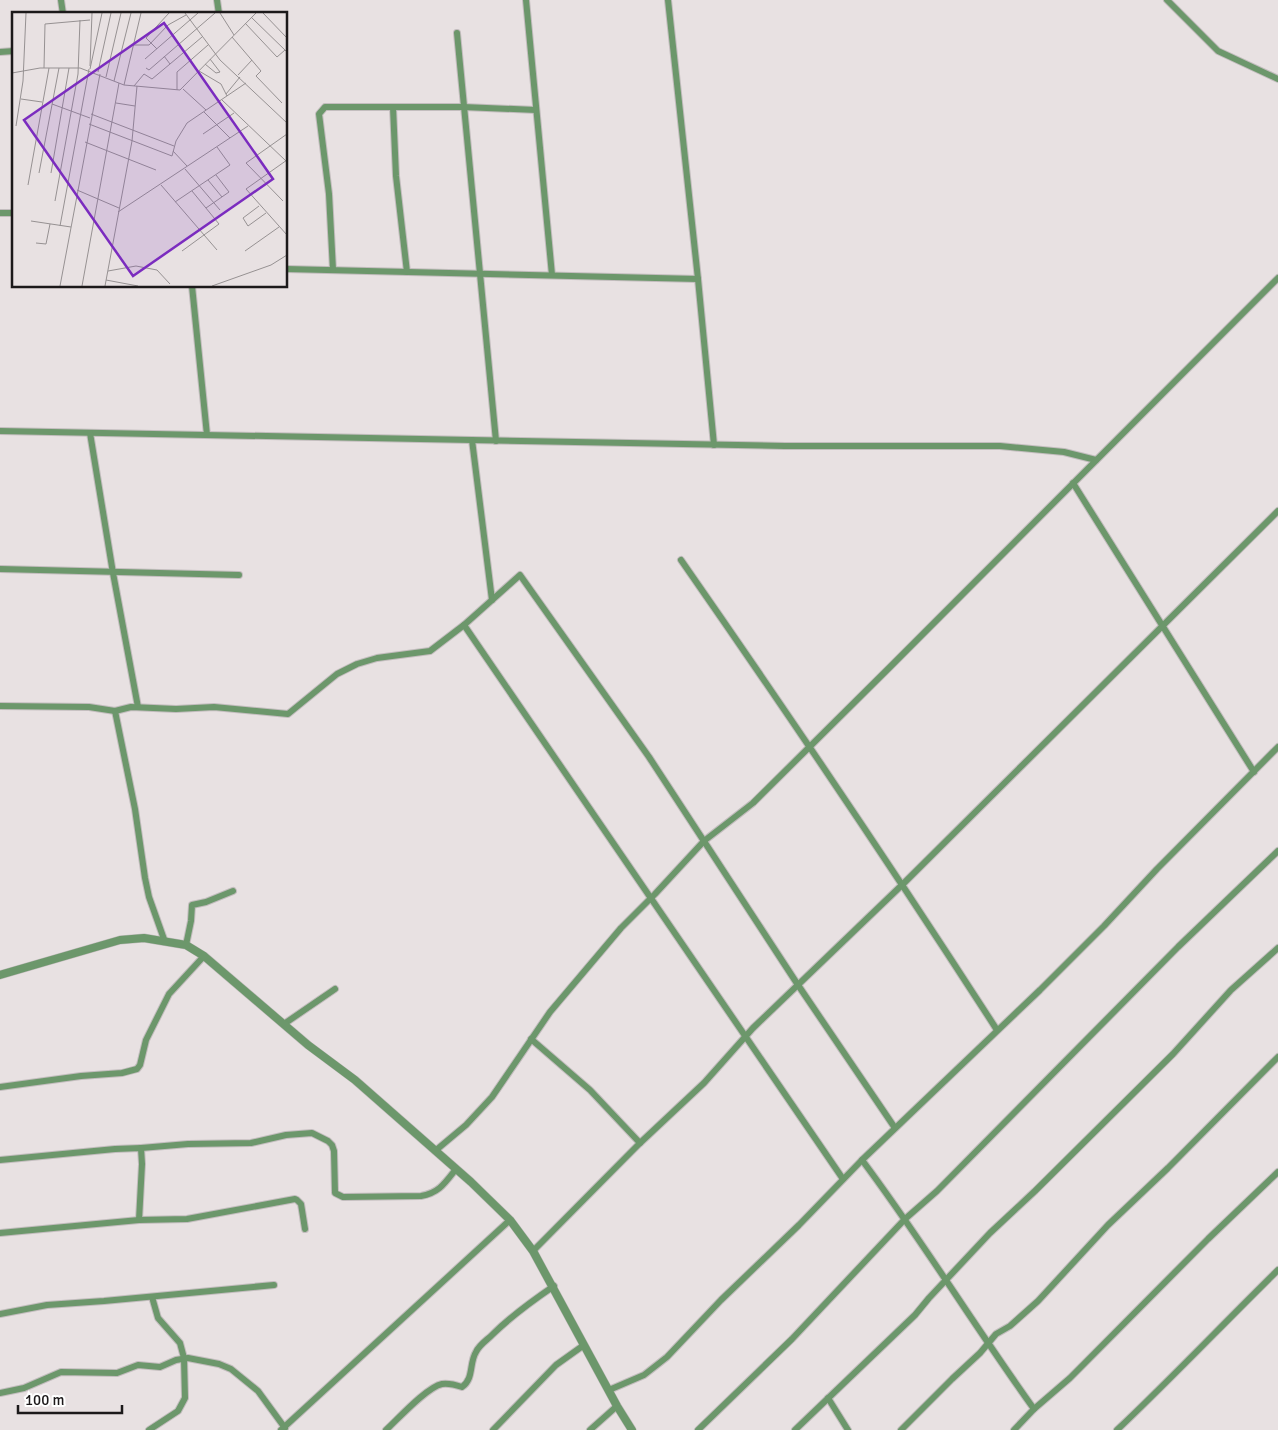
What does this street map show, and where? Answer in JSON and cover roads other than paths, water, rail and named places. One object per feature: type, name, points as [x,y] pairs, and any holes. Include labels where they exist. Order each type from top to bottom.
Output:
[{"type":"street","points":[[526,0],[552,275]]},
{"type":"street","points":[[668,0],[714,445]]},
{"type":"street","points":[[1168,0],[1218,51],[1278,79]]},
{"type":"street","points":[[457,33],[496,441]]},
{"type":"street","points":[[333,270],[329,194],[319,114],[324,106],[463,107],[536,110]]},
{"type":"street","points":[[393,106],[396,176],[407,272]]},
{"type":"street","points":[[288,269],[698,279]]},
{"type":"street","points":[[435,1151],[466,1125],[492,1097],[550,1012],[621,928],[704,841],[752,803],[1278,278]]},
{"type":"street","points":[[192,288],[207,435]]},
{"type":"street","points":[[0,431],[714,445],[1000,446],[1064,452],[1096,460]]},
{"type":"street","points":[[90,433],[112,572],[138,707]]},
{"type":"street","points":[[472,440],[492,600]]},
{"type":"street","points":[[1073,483],[1254,772]]},
{"type":"street","points":[[533,1251],[640,1143],[704,1083],[745,1036],[903,884],[1278,511]]},
{"type":"street","points":[[681,560],[903,884],[997,1030]]},
{"type":"street","points":[[0,570],[239,575]]},
{"type":"street","points":[[0,706],[89,707],[115,711],[132,707],[176,709],[214,707],[288,714],[337,674],[357,664],[376,658],[430,651],[464,625],[520,575],[649,758],[798,985],[895,1128]]},
{"type":"street","points":[[464,625],[843,1179]]},
{"type":"street","points":[[115,711],[135,809],[149,897],[165,942]]},
{"type":"street","points":[[609,1390],[644,1375],[660,1364],[721,1300],[799,1225],[862,1160],[1104,926],[1157,869],[1278,747]]},
{"type":"street","points":[[698,1430],[792,1338],[905,1219],[937,1191],[1178,947],[1278,851]]},
{"type":"street","points":[[186,945],[192,905],[233,890]]},
{"type":"street","points":[[0,975],[120,940],[144,938],[186,945],[204,956],[308,1045],[355,1080],[456,1169],[510,1220],[533,1251],[554,1286],[617,1406],[632,1430]]},
{"type":"street","points":[[795,1430],[915,1315],[990,1233],[1173,1054],[1231,990],[1278,948]]},
{"type":"street","points":[[0,1087],[81,1076],[122,1073],[137,1069],[140,1065],[146,1040],[169,994],[204,956]]},
{"type":"street","points":[[284,1024],[335,989]]},
{"type":"street","points":[[531,1039],[590,1090],[640,1143]]},
{"type":"street","points":[[901,1430],[980,1353],[996,1334],[1010,1326],[1038,1301],[1108,1225],[1168,1168],[1278,1056]]},
{"type":"street","points":[[0,1160],[188,1144],[251,1143],[286,1135],[312,1132],[332,1145],[336,1193],[343,1197],[421,1196],[431,1194],[441,1188],[456,1169]]},
{"type":"street","points":[[139,1220],[142,1164],[140,1148]]},
{"type":"street","points":[[862,1160],[905,1219],[1034,1409]]},
{"type":"street","points":[[1014,1430],[1034,1409],[1070,1378],[1208,1239],[1278,1172]]},
{"type":"street","points":[[0,1233],[139,1220],[187,1219],[295,1199],[301,1204],[304,1229]]},
{"type":"street","points":[[0,1393],[24,1388],[61,1372],[117,1372],[138,1365],[160,1367],[184,1358],[201,1359],[231,1369],[258,1391],[283,1429],[510,1220]]},
{"type":"street","points":[[1117,1430],[1278,1270]]},
{"type":"street","points":[[0,1314],[47,1304],[152,1297],[274,1285]]},
{"type":"street","points":[[386,1430],[430,1390],[441,1384],[462,1387],[468,1383],[471,1375],[471,1362],[476,1350],[514,1314],[554,1286]]},
{"type":"street","points":[[149,1430],[178,1411],[185,1398],[184,1358],[180,1343],[158,1318],[152,1297]]},
{"type":"street","points":[[493,1430],[556,1365],[584,1345]]},
{"type":"street","points":[[828,1398],[848,1430]]},
{"type":"street","points":[[590,1430],[617,1406]]}]
